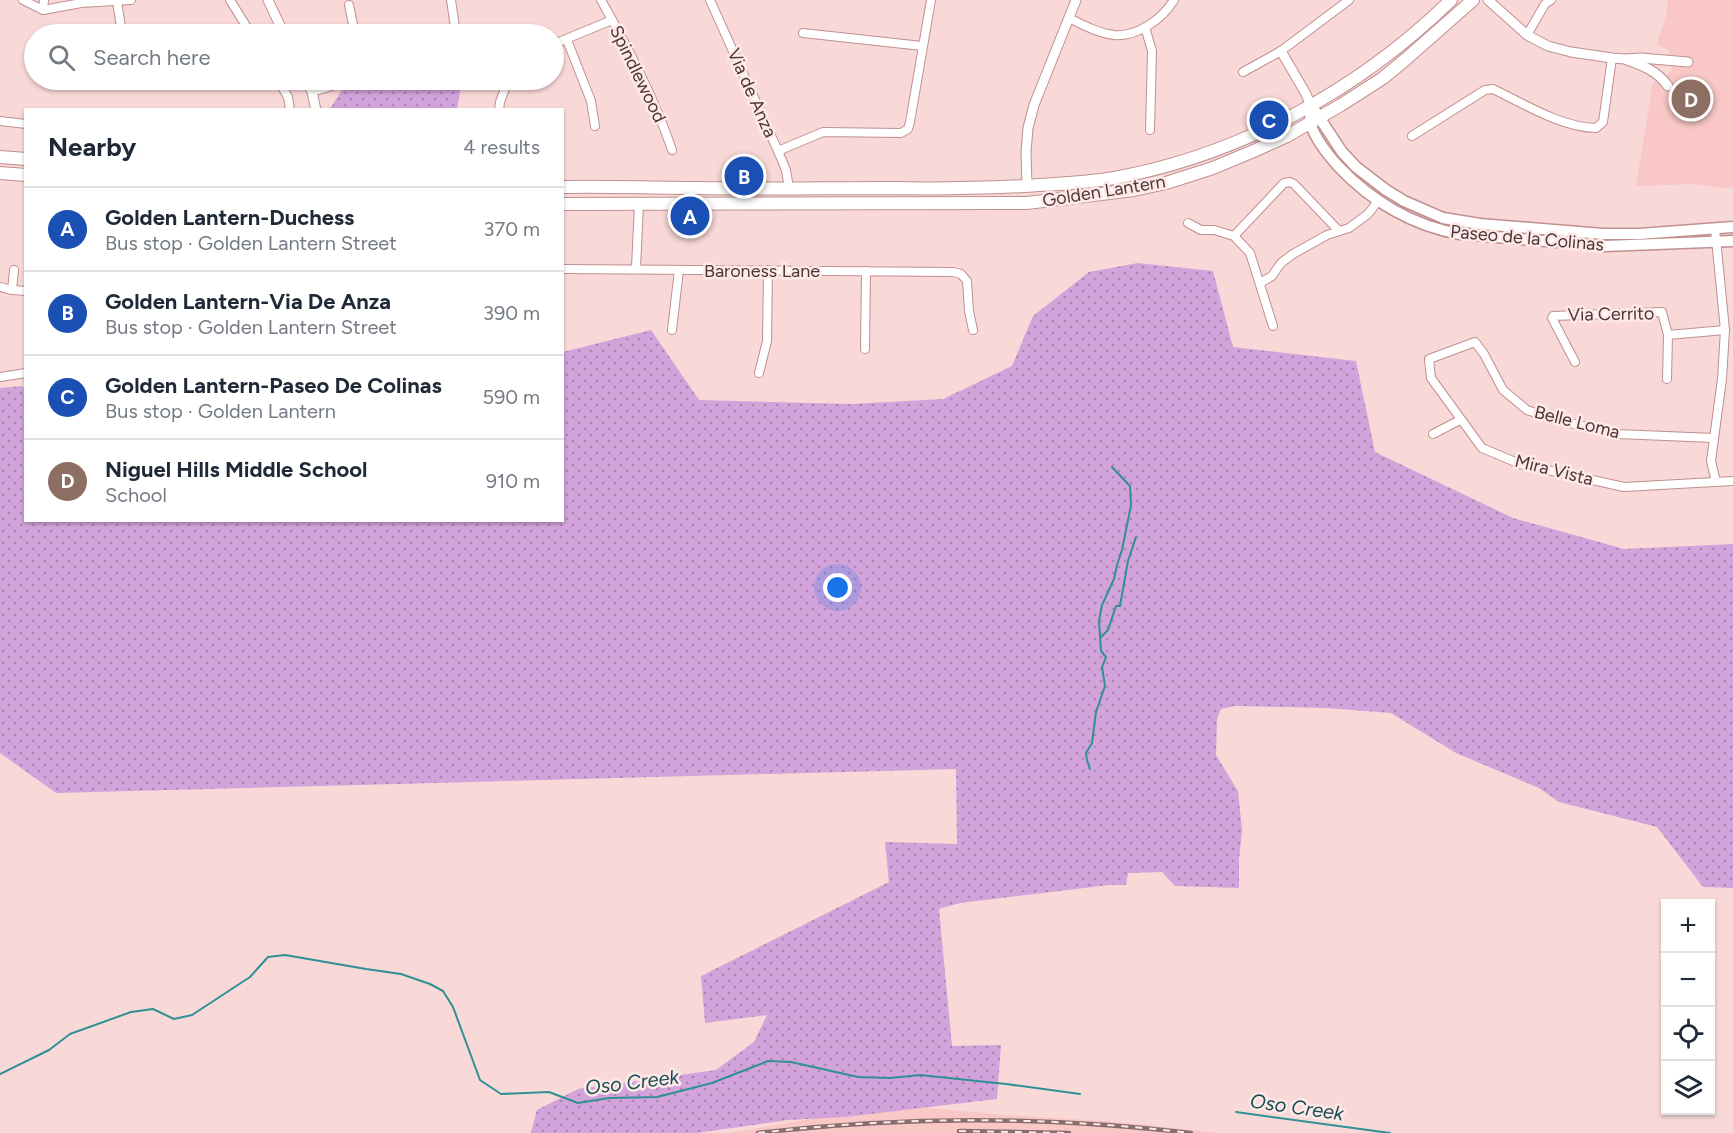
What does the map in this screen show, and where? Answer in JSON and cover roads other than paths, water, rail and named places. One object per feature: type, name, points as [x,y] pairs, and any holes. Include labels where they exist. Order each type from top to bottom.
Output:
[{"type":"main road","name":"Golden Lantern","points":[[564,187],[955,189],[1057,185],[1106,179],[1183,161],[1251,135],[1311,106],[1380,61],[1451,0]]},
{"type":"main road","name":"Golden Lantern","points":[[564,204],[1027,202],[1134,190],[1166,183],[1196,174],[1256,150],[1315,120],[1383,78],[1473,0]]},
{"type":"main road","name":"Paseo de la Colinas","points":[[1311,106],[1329,156],[1358,186],[1378,201],[1410,219],[1442,231],[1605,246],[1733,241]]},
{"type":"main road","name":"Paseo de la Colinas","points":[[1315,120],[1356,167],[1386,190],[1429,213],[1458,221],[1602,234],[1640,234],[1733,227]]},
{"type":"main road","points":[[0,157],[24,159]]},
{"type":"main road","points":[[0,173],[24,176]]},
{"type":"main road","points":[[964,204],[971,199],[981,197],[1022,195],[1027,186],[1040,195],[1083,193],[1092,195]]},
{"type":"main road","points":[[615,187],[621,196],[639,204],[643,196],[650,195],[656,188]]},
{"type":"main road","points":[[775,204],[777,198],[784,195],[789,188],[807,195],[810,202]]},
{"type":"main road","points":[[1378,201],[1386,190]]},
{"type":"street","points":[[23,0],[35,3],[43,10]]},
{"type":"street","points":[[43,10],[44,0]]},
{"type":"street","points":[[43,10],[81,3],[131,0]]},
{"type":"street","points":[[230,0],[245,24]]},
{"type":"street","points":[[268,0],[279,24]]},
{"type":"street","points":[[451,0],[455,24]]},
{"type":"street","name":"Spindlewood","points":[[600,0],[651,96],[672,150]]},
{"type":"street","name":"Via de Anza","points":[[710,0],[786,170],[789,188]]},
{"type":"street","points":[[778,151],[823,132],[901,133],[908,129],[931,0]]},
{"type":"street","points":[[1027,186],[1028,128],[1034,105],[1076,0]]},
{"type":"street","points":[[1069,18],[1096,31],[1114,35],[1131,33],[1159,18],[1174,0]]},
{"type":"street","points":[[1243,72],[1281,51],[1349,0]]},
{"type":"street","points":[[1488,0],[1527,35],[1548,46],[1612,58],[1688,62]]},
{"type":"street","points":[[1527,35],[1545,4],[1551,0]]},
{"type":"street","points":[[117,1],[120,24]]},
{"type":"street","points":[[349,5],[353,24]]},
{"type":"street","points":[[564,41],[612,20]]},
{"type":"street","points":[[1145,27],[1152,51],[1150,130]]},
{"type":"street","points":[[803,33],[922,46]]},
{"type":"street","points":[[567,40],[591,101],[595,126]]},
{"type":"street","name":"Paseo de la Colinas","points":[[1281,51],[1311,106]]},
{"type":"street","points":[[1412,136],[1485,90],[1493,89],[1543,114],[1586,128],[1596,128],[1603,122],[1612,58]]},
{"type":"street","points":[[1625,59],[1653,70],[1668,86]]},
{"type":"street","points":[[284,90],[288,96],[290,108]]},
{"type":"street","points":[[316,108],[312,92],[319,90]]},
{"type":"street","points":[[499,108],[504,90]]},
{"type":"street","points":[[0,121],[24,124]]},
{"type":"street","points":[[1234,236],[1284,183],[1290,182],[1339,231]]},
{"type":"street","points":[[1260,283],[1272,276],[1281,263],[1293,254],[1349,228],[1368,214],[1378,201]]},
{"type":"street","points":[[636,268],[639,204]]},
{"type":"street","points":[[1188,223],[1201,230],[1214,230],[1234,236],[1250,253],[1273,326]]},
{"type":"street","points":[[1715,229],[1725,330],[1722,379],[1711,461],[1716,482]]},
{"type":"street","name":"Baroness Lane","points":[[564,269],[936,271],[961,274],[967,281],[973,330]]},
{"type":"street","points":[[12,290],[14,270]]},
{"type":"street","points":[[672,330],[679,270]]},
{"type":"street","points":[[759,373],[767,341],[768,270]]},
{"type":"street","points":[[866,271],[866,349]]},
{"type":"street","points":[[0,286],[24,291]]},
{"type":"street","name":"Via Cerrito","points":[[1575,362],[1553,316],[1662,312],[1668,335]]},
{"type":"street","points":[[1667,379],[1668,335],[1725,330]]},
{"type":"street","name":"Belle Loma","points":[[1429,359],[1475,342],[1503,390],[1527,410],[1553,419],[1617,434],[1714,438]]},
{"type":"street","name":"Mira Vista","points":[[1429,359],[1431,378],[1482,448],[1520,464],[1624,487],[1733,481]]},
{"type":"street","points":[[0,377],[24,373]]},
{"type":"street","points":[[1722,379],[1733,381]]},
{"type":"street","points":[[1433,434],[1460,420]]},
{"type":"waterway","points":[[1090,769],[1086,753],[1092,743],[1096,712],[1105,686],[1102,667],[1106,657],[1101,651],[1099,621],[1102,605],[1114,579],[1131,505],[1130,486],[1112,467]]},
{"type":"waterway","points":[[1101,637],[1108,630],[1116,606],[1120,606],[1128,561],[1136,537]]},
{"type":"waterway","name":"Oso Creek","points":[[0,1074],[49,1050],[70,1034],[131,1012],[153,1009],[174,1019],[192,1015],[250,977],[268,957],[285,955],[401,974],[443,991],[453,1007],[480,1080],[501,1094],[549,1092],[578,1103],[609,1098],[657,1097],[712,1083],[768,1061],[791,1062],[858,1077],[890,1078],[920,1075],[1080,1094]]},
{"type":"waterway","name":"Oso Creek","points":[[1236,1112],[1390,1133]]},
{"type":"railway","points":[[758,1133],[866,1123],[975,1120],[1083,1123],[1191,1133]]},
{"type":"railway","points":[[959,1131],[1069,1133]]},
{"type":"place","name":"Niguel Hills Middle School","points":[[1691,99]]},
{"type":"place","name":"Golden Lantern-Paseo De Colinas","points":[[1269,120]]},
{"type":"place","name":"Golden Lantern-Via De Anza","points":[[744,176]]},
{"type":"place","name":"Golden Lantern-Duchess","points":[[690,216]]}]
